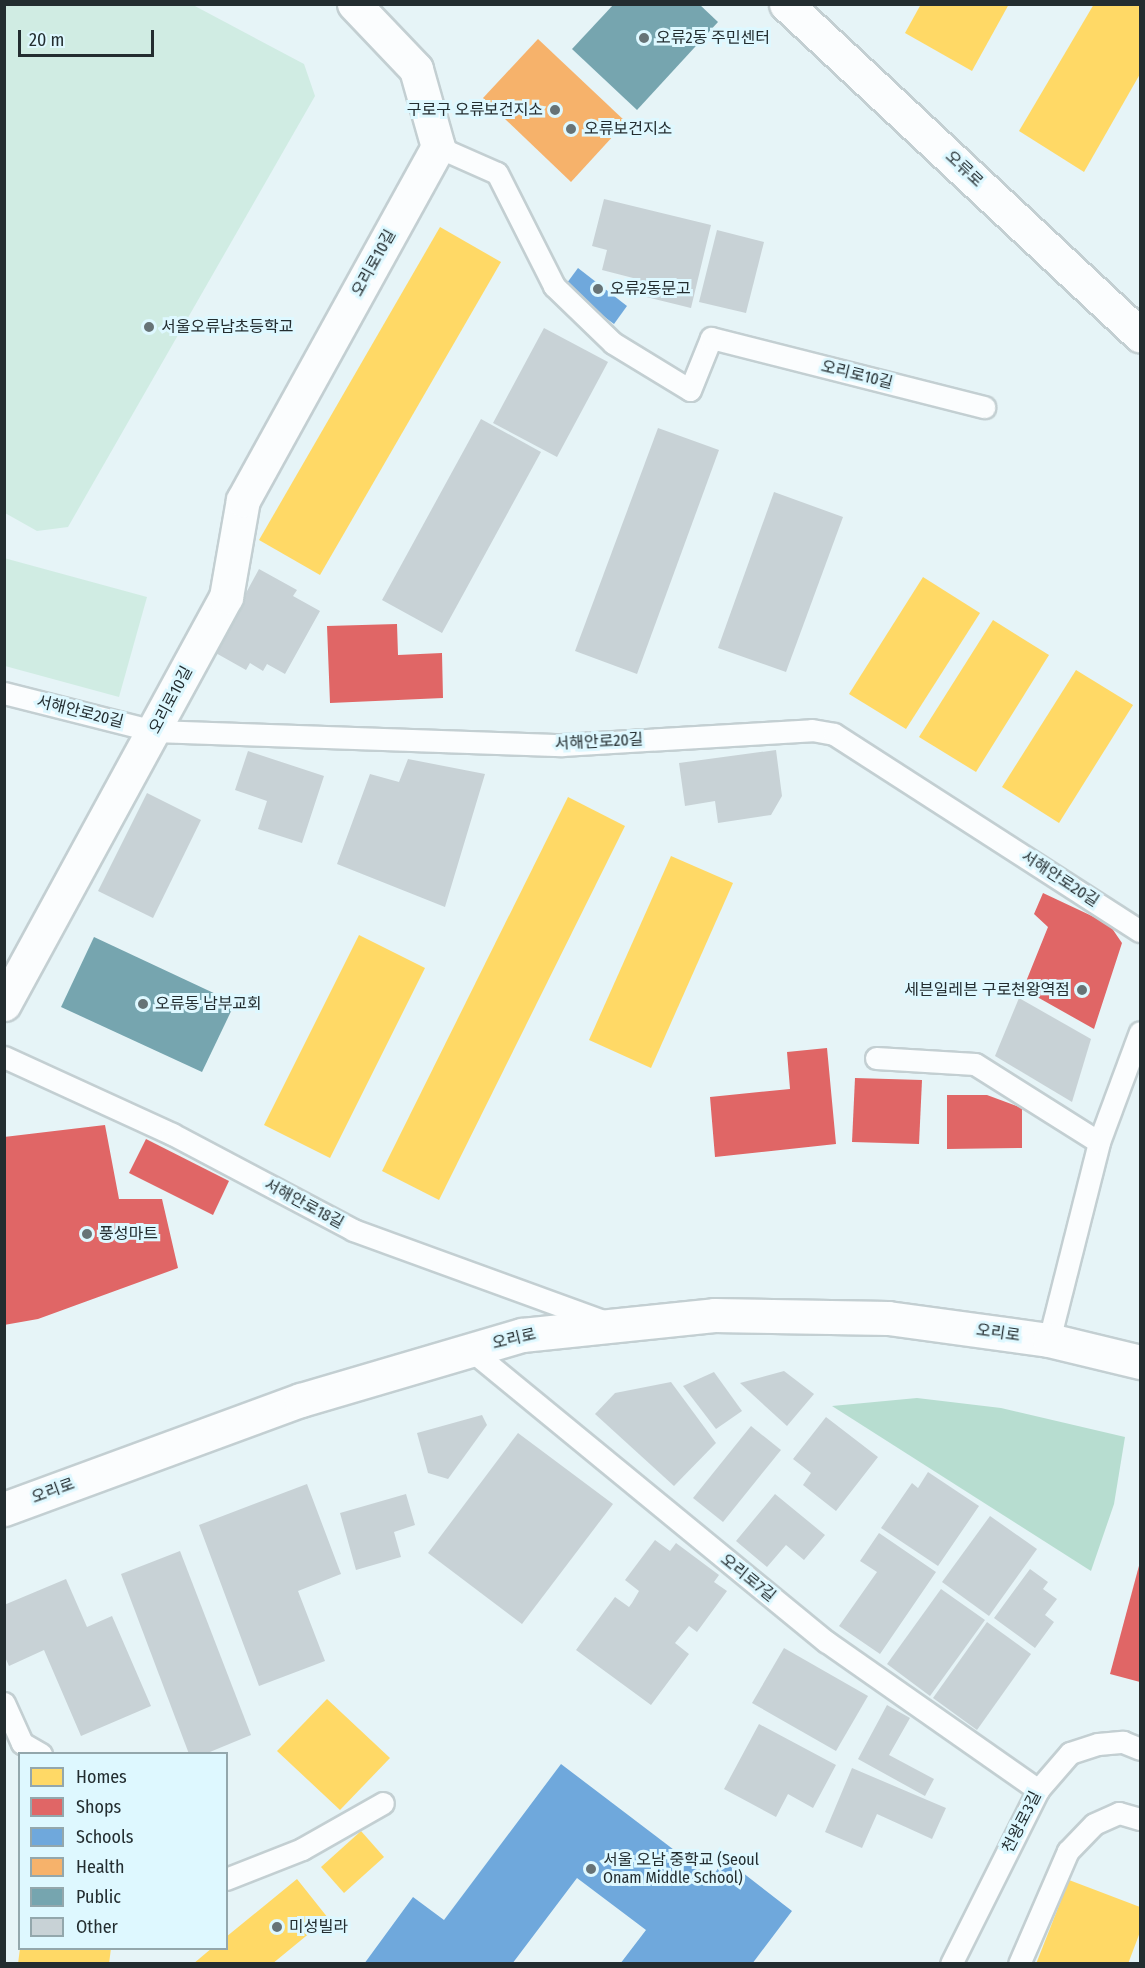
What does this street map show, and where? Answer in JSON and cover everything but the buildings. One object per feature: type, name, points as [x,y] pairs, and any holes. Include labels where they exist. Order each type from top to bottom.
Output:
[{"type":"main road","points":[[354,4],[416,69],[438,147]]},
{"type":"main road","name":"오류로","points":[[786,4],[1140,335]]},
{"type":"main road","name":"오리로10길","points":[[4,1004],[226,597],[243,500],[438,147]]},
{"type":"main road","name":"오리로","points":[[4,1509],[301,1400],[522,1335],[714,1315],[888,1318],[1049,1340],[1140,1362]]},
{"type":"lane","name":"오리로10길","points":[[438,147],[497,173],[554,286],[613,343],[690,390],[711,338],[984,407]]},
{"type":"lane","name":"서해안로20길","points":[[4,693],[154,730],[562,745],[812,730],[834,734],[1140,932]]},
{"type":"lane","points":[[1049,1340],[1099,1142],[1140,1032]]},
{"type":"lane","name":"서해안로18길","points":[[4,1057],[172,1134],[353,1230],[615,1325]]},
{"type":"lane","points":[[876,1058],[975,1064],[1099,1142]]},
{"type":"lane","name":"오리로7길","points":[[471,1350],[827,1642],[1038,1790]]},
{"type":"lane","points":[[4,1703],[22,1743],[38,1752]]},
{"type":"lane","name":"천왕로3길","points":[[951,1964],[1038,1790],[1070,1753],[1098,1744],[1123,1742],[1140,1749]]},
{"type":"lane","points":[[228,1878],[302,1849],[383,1803]]},
{"type":"lane","points":[[1019,1964],[1068,1851],[1094,1824],[1119,1812],[1140,1819]]},
{"type":"green space","points":[[5,4],[193,5],[304,64],[315,96],[68,527],[37,531],[5,513]]},
{"type":"green space","points":[[4,558],[147,597],[119,697],[5,666]]},
{"type":"green space","points":[[917,1398],[1001,1408],[1125,1437],[1114,1504],[1091,1571],[832,1406]]},
{"type":"place","name":"오류2동 주민센터","points":[[644,38]]},
{"type":"place","name":"구로구 오류보건지소","points":[[555,110]]},
{"type":"place","name":"오류보건지소","points":[[571,129]]},
{"type":"place","name":"오류2동문고","points":[[598,289]]},
{"type":"place","name":"서울오류남초등학교","points":[[149,327]]},
{"type":"place","name":"세븐일레븐 구로천왕역점","points":[[1082,990]]},
{"type":"place","name":"오류동 남부교회","points":[[143,1004]]},
{"type":"place","name":"풍성마트","points":[[87,1234]]},
{"type":"place","name":"서울 오남 중학교 (Seoul Onam Middle School)","points":[[591,1869]]},
{"type":"place","name":"미성빌라","points":[[277,1927]]}]
